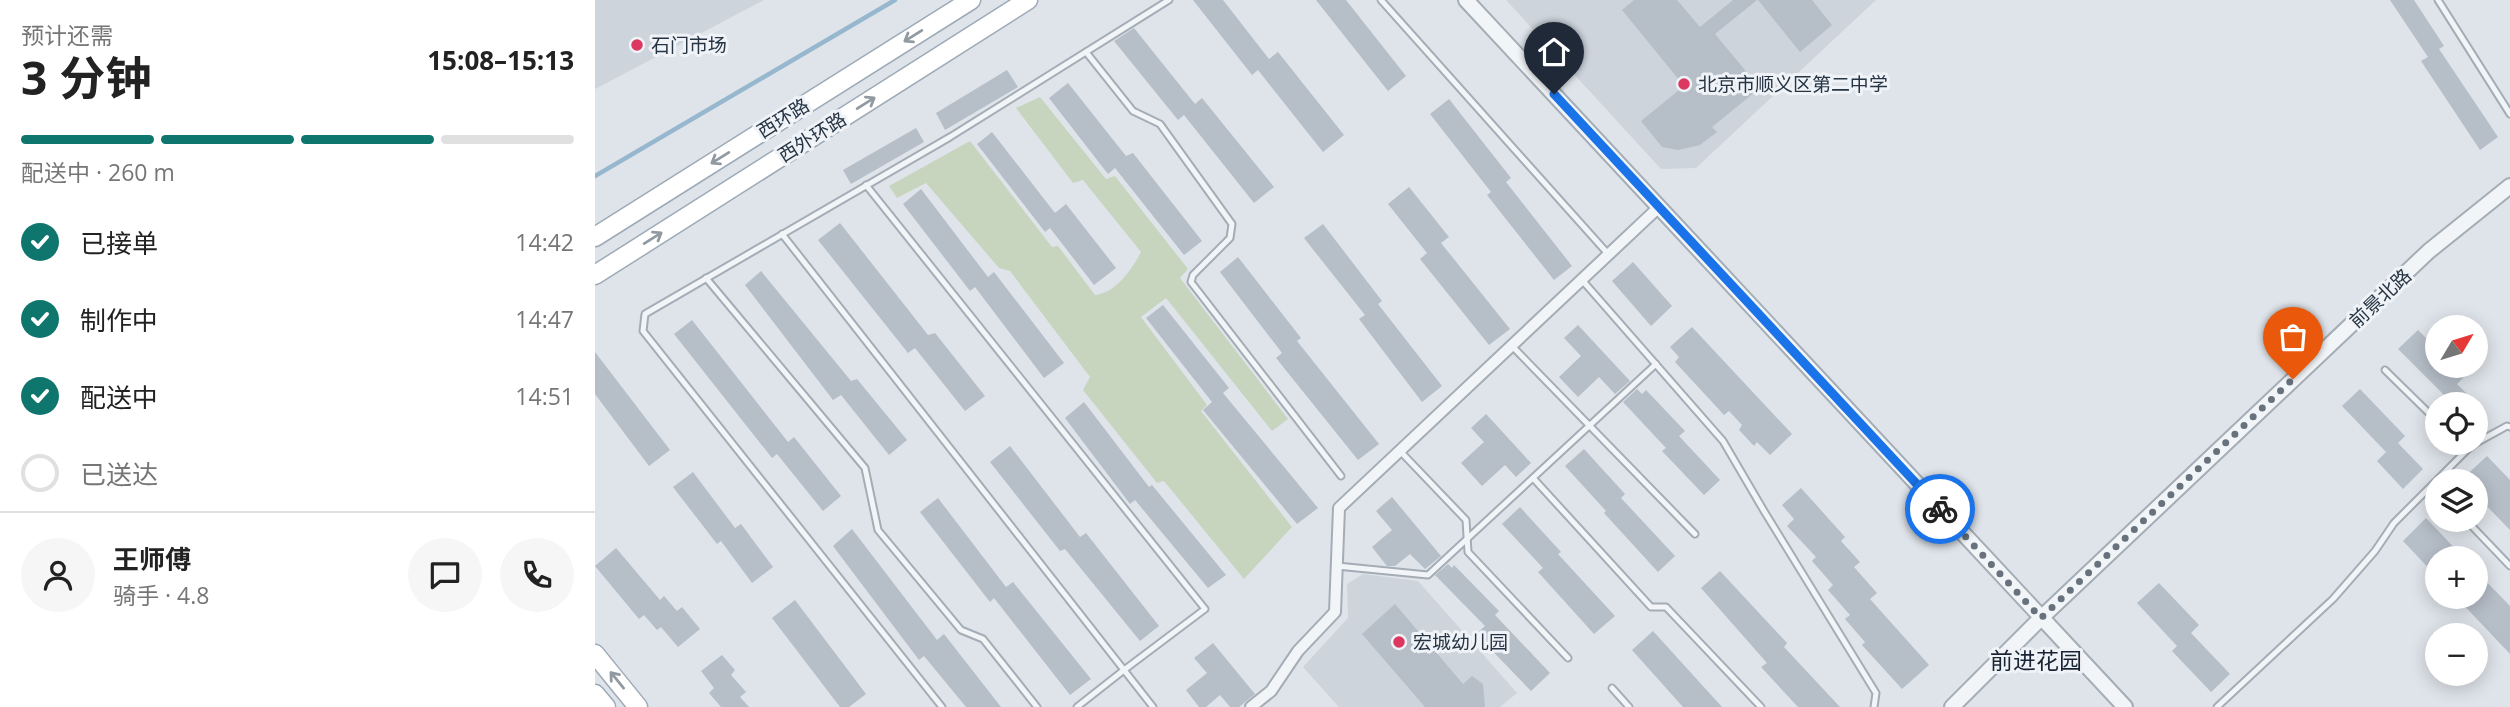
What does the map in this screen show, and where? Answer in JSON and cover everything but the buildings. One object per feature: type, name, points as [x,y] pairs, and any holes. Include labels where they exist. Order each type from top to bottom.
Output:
[{"type":"main road","name":"西环路","points":[[595,237],[971,0]]},
{"type":"main road","name":"西外环路","points":[[595,275],[1028,0]]},
{"type":"main road","points":[[595,654],[638,707]]},
{"type":"main road","points":[[595,694],[606,707]]},
{"type":"street","points":[[1466,0],[2125,707]]},
{"type":"street","name":"前景北路","points":[[1952,707],[2041,618],[2429,251],[2474,212],[2510,186]]},
{"type":"street","points":[[1251,707],[1272,691],[1298,651],[1335,612],[1339,508],[1660,206]]},
{"type":"lane","points":[[942,707],[643,331],[645,314],[950,137],[1169,0]]},
{"type":"lane","points":[[1381,0],[1609,255]]},
{"type":"lane","points":[[2438,0],[2510,114]]},
{"type":"lane","points":[[1086,52],[1133,111],[1160,124],[1232,224],[1230,237],[1193,275],[1191,282],[1341,476]]},
{"type":"lane","points":[[866,185],[1205,609],[1077,707]]},
{"type":"lane","points":[[782,234],[1153,707]]},
{"type":"lane","points":[[706,278],[865,468],[878,530],[961,630],[983,639],[1037,707]]},
{"type":"lane","points":[[1582,280],[1723,441],[1763,511],[1876,693],[1874,707]]},
{"type":"lane","points":[[1512,346],[1695,534]]},
{"type":"lane","points":[[1337,566],[1428,575],[1656,364]]},
{"type":"lane","points":[[2385,370],[2425,409]]},
{"type":"lane","points":[[2488,436],[2507,426],[2510,427]]},
{"type":"lane","points":[[1400,451],[1466,520],[1468,552],[1567,658]]},
{"type":"lane","points":[[2448,469],[2462,455]]},
{"type":"lane","points":[[1533,478],[1651,607],[1666,607],[1761,707]]},
{"type":"lane","points":[[2217,707],[2333,599],[2375,551],[2394,523],[2425,492]]},
{"type":"lane","points":[[2477,532],[2510,566]]},
{"type":"lane","points":[[1612,688],[1629,707]]},
{"type":"shaded area","name":"石门市场","points":[[595,0],[764,0],[595,89]]},
{"type":"shaded area","name":"北京市顺义区第二中学","points":[[1506,0],[1876,0],[1696,168],[1661,169]]},
{"type":"shaded area","name":"宏城幼儿园","points":[[1363,574],[1418,581],[1517,693],[1500,707],[1339,707],[1303,667],[1348,618],[1347,584]]},
{"type":"green space","points":[[1040,97],[1106,179],[1115,176],[1188,269],[1180,278],[1288,419],[1272,431],[1166,298],[1141,317],[1207,405],[1201,411],[1292,527],[1244,579],[1164,481],[1157,483],[1083,390],[1090,377],[1010,271],[999,268],[926,183],[897,198],[889,186],[970,141],[1052,247],[1058,246],[1095,295],[1110,290],[1128,273],[1141,252],[1083,180],[1073,183],[1016,108]]},
{"type":"waterway","points":[[595,176],[895,0]]},
{"type":"way so far","points":[[1940,509],[2041,618],[2293,379]]},
{"type":"place","name":"石门市场","points":[[637,45]]},
{"type":"place","name":"北京市顺义区第二中学","points":[[1684,84]]},
{"type":"place","name":"宏城幼儿园","points":[[1399,642]]},
{"type":"district","name":"前进花园","points":[[2036,661]]},
{"type":"route","points":[[1554,94],[1940,509]]}]
